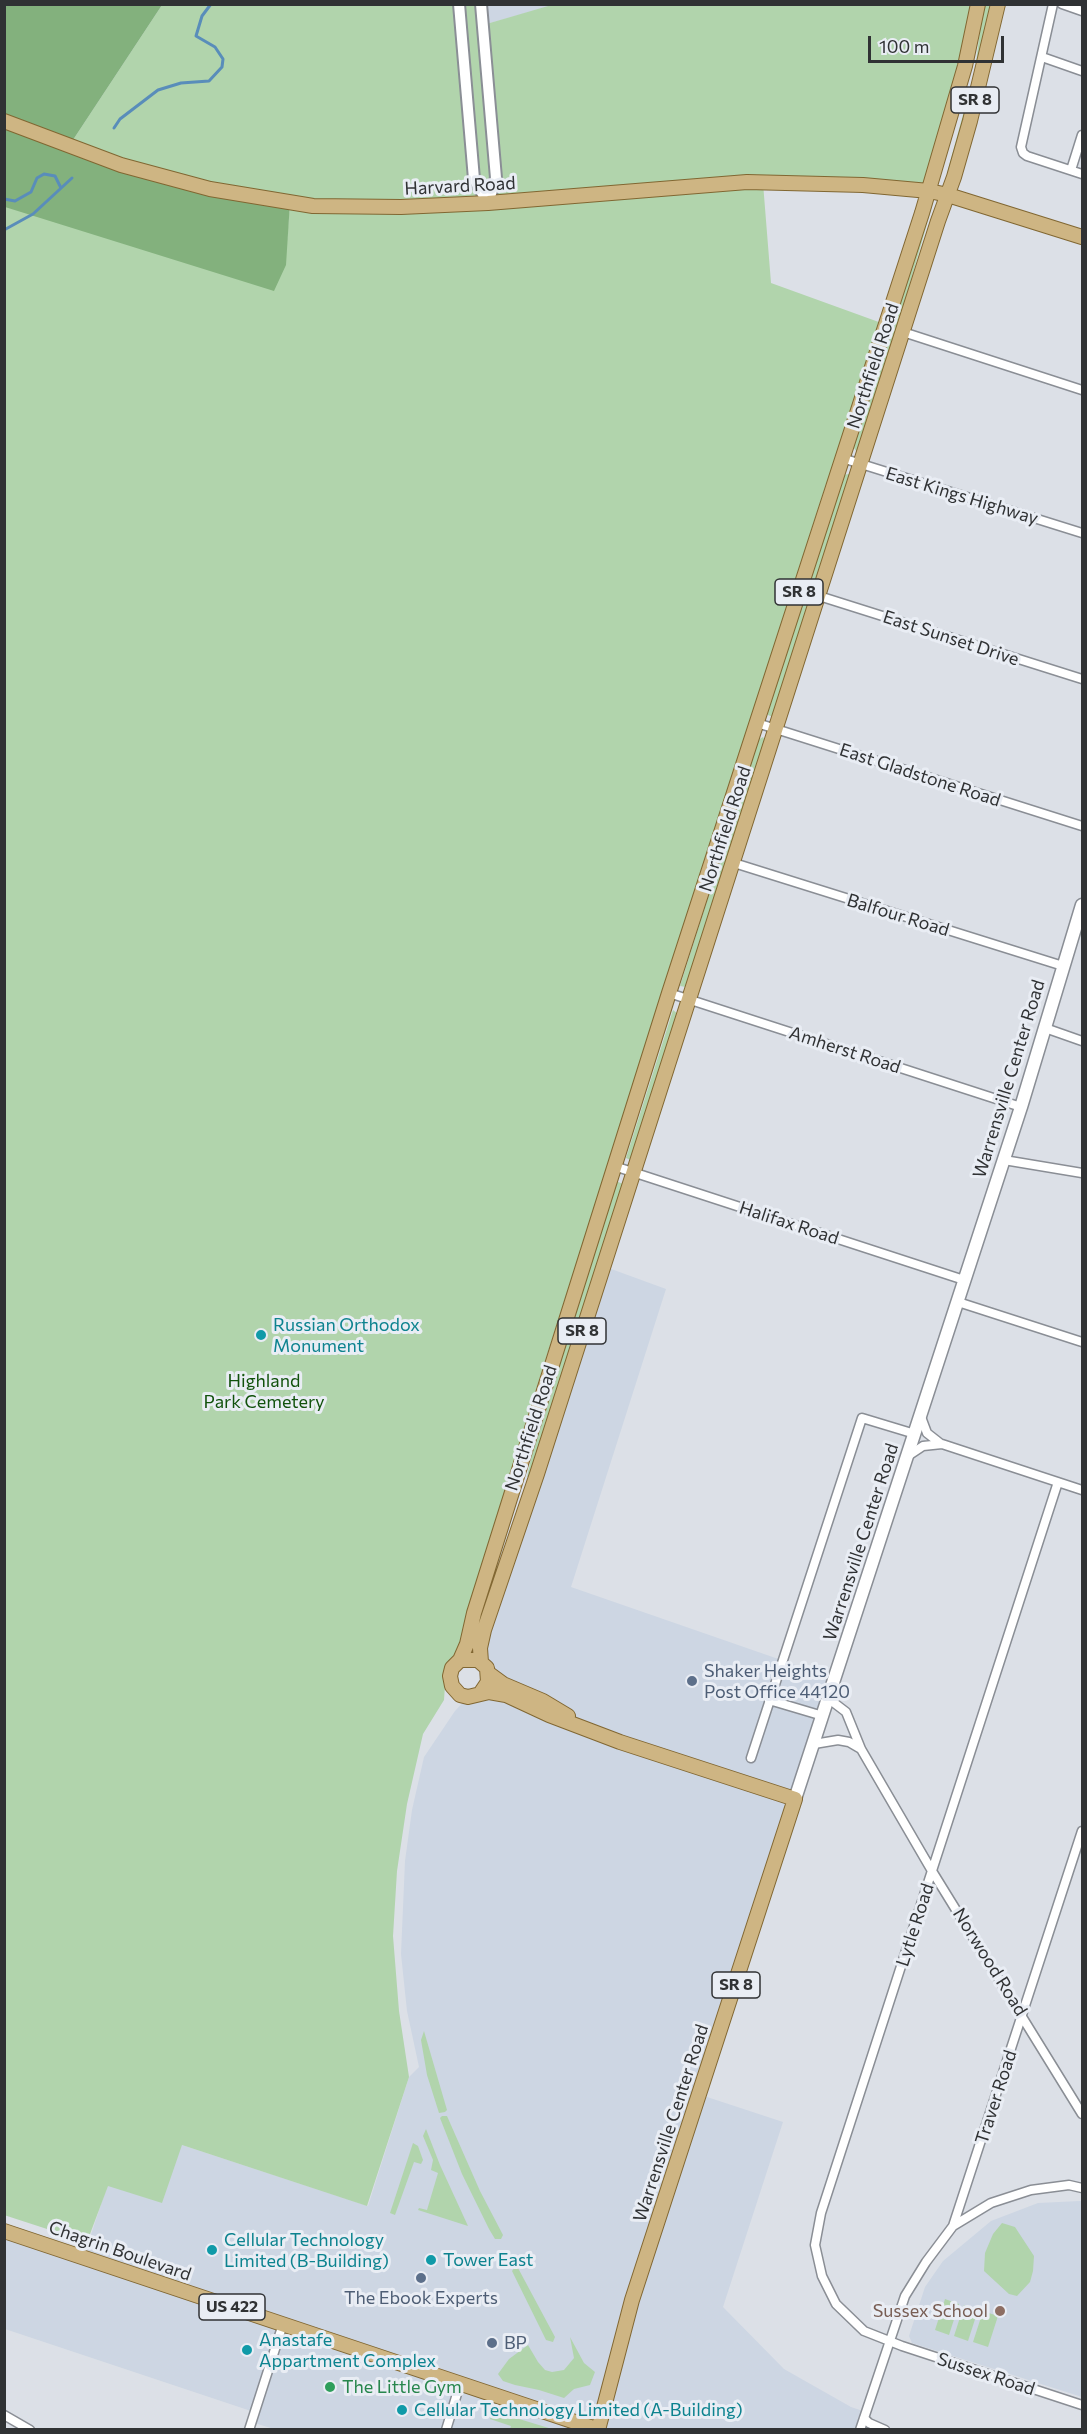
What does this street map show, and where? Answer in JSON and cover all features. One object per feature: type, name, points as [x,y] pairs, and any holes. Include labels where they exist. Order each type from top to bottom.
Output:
[{"type":"main road","name":"Northfield Road","points":[[460,1660],[467,1644],[474,1612],[669,993],[929,190],[965,66],[978,4]]},
{"type":"main road","name":"Northfield Road","points":[[485,1668],[480,1648],[484,1630],[537,1474],[948,195],[970,121],[998,4]]},
{"type":"main road","name":"Harvard Road","points":[[4,122],[121,165],[210,189],[313,206],[401,207],[488,203],[747,182],[863,185],[929,190],[1083,237]]},
{"type":"main road","name":"Warrensville Center Road","points":[[598,2429],[632,2300],[908,1457],[1021,1107],[1083,905]]},
{"type":"main road","points":[[460,1660],[473,1659],[485,1668],[488,1682],[480,1694]]},
{"type":"main road","name":"SR 8","points":[[460,1660],[450,1672],[452,1686],[457,1693],[464,1696],[489,1692],[506,1695],[549,1715],[633,1747],[795,1799]]},
{"type":"main road","name":"SR 8","points":[[485,1668],[503,1684],[554,1707],[590,1731]]},
{"type":"main road","name":"Chagrin Boulevard","points":[[4,2231],[598,2429]]},
{"type":"street","points":[[459,4],[474,179],[488,203]]},
{"type":"street","points":[[481,4],[496,178],[488,203]]},
{"type":"street","points":[[1053,4],[1021,147],[1027,156],[1083,174]]},
{"type":"street","points":[[1062,4],[1083,11]]},
{"type":"street","points":[[1042,57],[1083,71]]},
{"type":"street","points":[[1071,170],[1083,135]]},
{"type":"street","points":[[903,332],[1083,390]]},
{"type":"street","name":"East Kings Highway","points":[[842,458],[1083,533]]},
{"type":"street","name":"East Sunset Drive","points":[[819,596],[1083,680]]},
{"type":"street","name":"East Gladstone Road","points":[[758,723],[1083,826]]},
{"type":"street","name":"Balfour Road","points":[[734,863],[1063,966]]},
{"type":"street","name":"Amherst Road","points":[[669,993],[1021,1107]]},
{"type":"street","points":[[1045,1028],[1083,1041]]},
{"type":"street","points":[[1004,1160],[1083,1173]]},
{"type":"street","name":"Halifax Road","points":[[614,1166],[964,1280]]},
{"type":"street","points":[[958,1302],[1083,1342]]},
{"type":"street","points":[[921,1416],[927,1432],[942,1444],[1083,1490]]},
{"type":"street","name":"Warrensville Center Road","points":[[751,1758],[862,1418],[915,1434]]},
{"type":"street","points":[[908,1457],[923,1446],[942,1444]]},
{"type":"street","name":"Lytle Road","points":[[889,2342],[864,2331],[836,2304],[822,2276],[815,2245],[821,2213],[1058,1482]]},
{"type":"street","name":"Norwood Road","points":[[829,1699],[846,1712],[861,1749],[932,1871],[1083,2114]]},
{"type":"street","points":[[769,1700],[823,1716]]},
{"type":"street","points":[[814,1743],[838,1740],[849,1742],[861,1749]]},
{"type":"street","name":"Traver Road","points":[[953,2226],[1083,1831]]},
{"type":"street","points":[[860,2430],[904,2296],[953,2226],[991,2203],[1031,2190],[1069,2185],[1083,2188]]},
{"type":"street","points":[[249,2430],[283,2324]]},
{"type":"street","name":"Sussex Road","points":[[889,2342],[1083,2405]]},
{"type":"street","points":[[446,2430],[460,2384]]},
{"type":"street","points":[[4,2415],[30,2430]]},
{"type":"street","points":[[864,2418],[869,2423],[885,2430]]},
{"type":"shaded area","points":[[481,4],[555,5],[483,25]]},
{"type":"shaded area","points":[[603,1266],[666,1289],[571,1587],[836,1679],[701,2095],[783,2122],[723,2307],[784,2369],[851,2407],[866,2412],[860,2429],[274,2429],[251,2422],[254,2412],[5,2329],[5,2233],[83,2259],[107,2186],[182,2145],[368,2206],[409,2077],[419,2067],[407,2011],[401,1954],[405,1861],[412,1810],[424,1757],[455,1711],[468,1697],[484,1690],[480,1648]]},
{"type":"shaded area","name":"Sussex School","points":[[1082,2202],[1082,2397],[912,2343],[909,2336],[925,2287],[943,2261],[991,2221],[1038,2203]]},
{"type":"green space","name":"Highland Park Cemetery","points":[[555,4],[978,5],[929,191],[763,183],[771,283],[887,325],[843,475],[849,474],[851,477],[773,717],[768,715],[768,711],[838,489],[826,484],[538,1383],[509,1478],[464,1645],[446,1671],[444,1700],[423,1734],[407,1804],[397,1871],[393,1936],[399,2011],[409,2077],[367,2206],[182,2145],[162,2203],[108,2186],[87,2242],[4,2215],[4,151],[285,265],[290,202],[210,189],[69,146],[162,5],[481,5],[483,25]]},
{"type":"green space","points":[[4,5],[162,5],[69,146],[121,165],[290,202],[286,265],[274,291],[5,207]]},
{"type":"green space","points":[[983,5],[991,5],[987,31],[950,172],[947,173],[975,71]]},
{"type":"green space","points":[[936,192],[899,322],[857,452],[853,447]]},
{"type":"green space","points":[[763,737],[766,743],[686,987],[680,986],[758,740]]},
{"type":"green space","points":[[673,1010],[678,1014],[631,1160],[626,1158]]},
{"type":"green space","points":[[616,1181],[623,1184],[530,1476],[527,1477],[538,1426]]},
{"type":"green space","points":[[424,2031],[447,2110],[445,2112],[439,2113],[427,2075],[421,2040]]},
{"type":"green space","points":[[447,2116],[480,2191],[503,2235],[501,2239],[495,2239],[489,2229],[462,2174],[440,2118]]},
{"type":"green space","points":[[426,2129],[468,2226],[418,2210],[419,2208],[427,2210],[438,2173],[431,2170],[433,2160],[423,2136]]},
{"type":"green space","points":[[413,2143],[418,2146],[423,2160],[421,2164],[414,2162],[395,2215],[390,2213]]},
{"type":"green space","points":[[1002,2223],[1015,2227],[1034,2256],[1030,2282],[1017,2296],[1009,2294],[984,2271],[985,2253],[993,2234]]},
{"type":"green space","points":[[515,2267],[518,2268],[555,2337],[553,2342],[546,2340],[512,2271]]},
{"type":"green space","points":[[945,2299],[959,2304],[949,2335],[935,2330]]},
{"type":"green space","points":[[964,2305],[978,2310],[968,2341],[954,2336]]},
{"type":"green space","points":[[983,2311],[998,2316],[988,2347],[973,2342]]},
{"type":"green space","points":[[570,2337],[584,2363],[595,2372],[590,2385],[574,2389],[564,2398],[503,2381],[498,2374],[509,2359],[528,2345],[545,2370],[552,2372],[564,2370],[574,2358]]},
{"type":"green space","points":[[493,2411],[552,2429],[510,2429],[511,2426],[490,2419]]},
{"type":"waterway","points":[[114,128],[120,119],[158,90],[181,83],[209,81],[222,67],[223,59],[215,47],[196,36],[202,16],[211,4]]},
{"type":"waterway","points":[[4,199],[15,201],[31,192],[37,178],[44,174],[55,176],[61,188]]},
{"type":"waterway","points":[[4,230],[33,214],[72,178]]},
{"type":"place","name":"Russian Orthodox Monument","points":[[261,1335]]},
{"type":"place","name":"Shaker Heights Post Office 44120","points":[[692,1681]]},
{"type":"place","name":"Cellular Technology Limited (B-Building)","points":[[212,2250]]},
{"type":"place","name":"Tower East","points":[[431,2260]]},
{"type":"place","name":"The Ebook Experts","points":[[421,2278]]},
{"type":"place","name":"Sussex School","points":[[1000,2311]]},
{"type":"place","name":"BP","points":[[492,2343]]},
{"type":"place","name":"Anastafe Appartment Complex","points":[[247,2350]]},
{"type":"place","name":"The Little Gym","points":[[330,2387]]},
{"type":"place","name":"Cellular Technology Limited (A-Building)","points":[[402,2410]]}]
